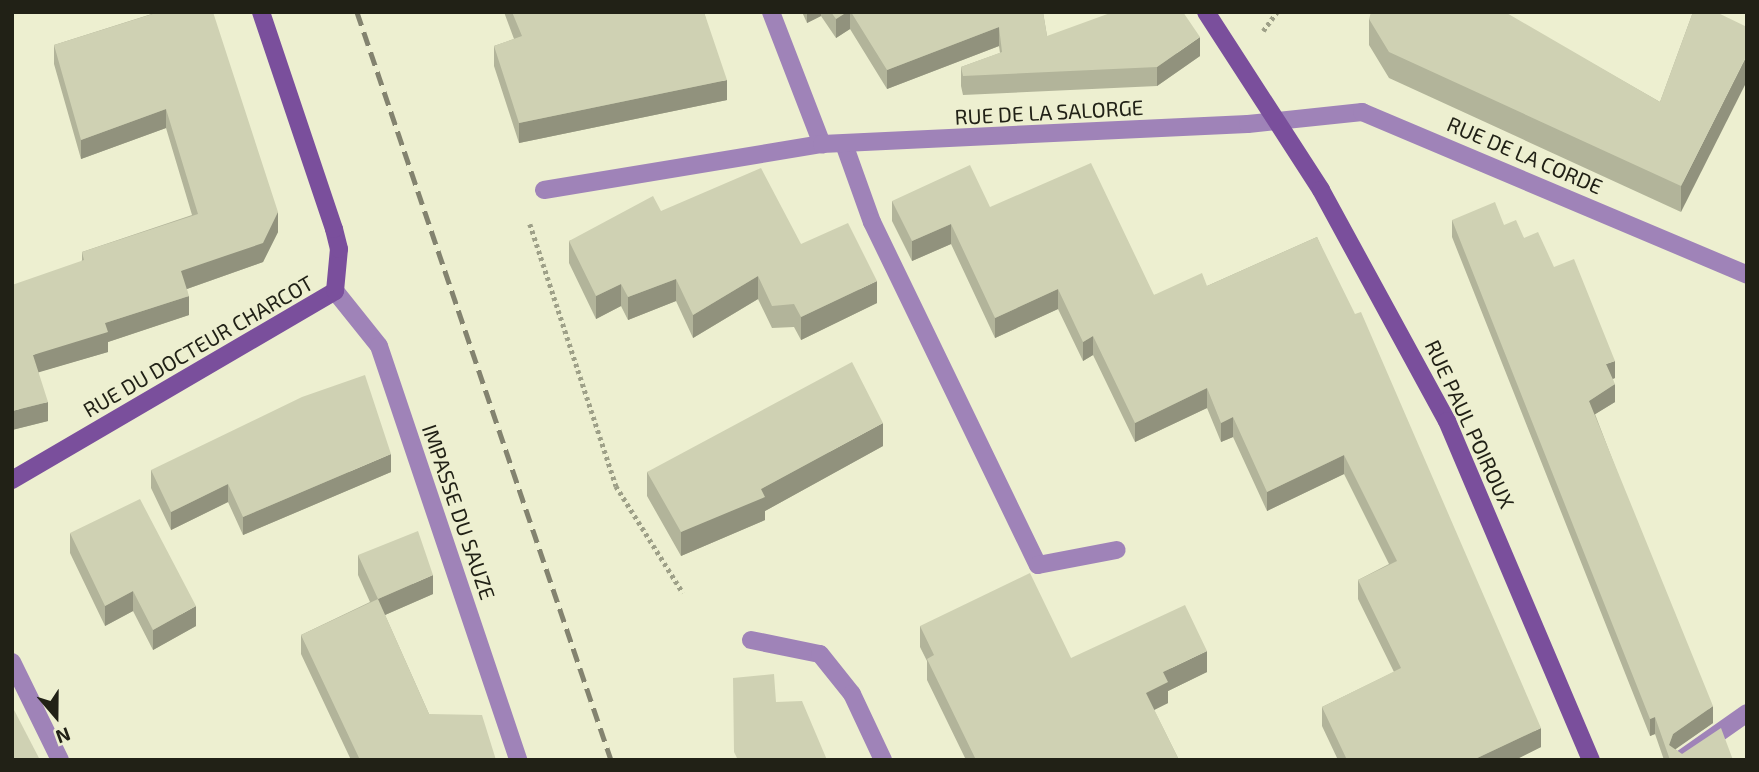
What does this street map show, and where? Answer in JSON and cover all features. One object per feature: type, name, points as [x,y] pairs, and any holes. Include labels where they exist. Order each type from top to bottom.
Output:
[{"type":"street","name":"RUE DU DOCTEUR CHARCOT","points":[[12,480],[335,291],[334,229],[261,12]]},
{"type":"street","points":[[771,12],[822,144]]},
{"type":"street","name":"RUE PAUL POIROUX","points":[[1206,12],[1278,122],[1363,262],[1447,421],[1591,760]]},
{"type":"street","name":"RUE DE LA CORDE","points":[[1278,122],[1312,112],[1362,111],[1747,275]]},
{"type":"street","name":"RUE DE LA SALORGE","points":[[544,190],[822,144],[1278,122]]},
{"type":"street","points":[[844,144],[872,222],[1038,565],[1116,550]]},
{"type":"street","name":"IMPASSE DU SAUZE","points":[[335,291],[379,346],[518,760]]},
{"type":"street","points":[[751,640],[820,654],[852,694],[884,760]]},
{"type":"street","points":[[12,662],[61,760]]},
{"type":"street","points":[[1680,760],[1747,713]]},
{"type":"path","points":[[527,215],[616,486],[683,593]]},
{"type":"building","points":[[159,12],[213,12],[278,212],[263,243],[181,271],[189,296],[105,323],[108,332],[33,355],[48,402],[12,411],[12,285],[84,260],[82,252],[198,214],[166,109],[81,140],[54,45]]},
{"type":"building","points":[[512,12],[704,12],[727,80],[519,123],[494,46],[522,36]]},
{"type":"building","points":[[831,12],[847,12],[836,19]]},
{"type":"building","points":[[851,12],[1043,12],[1047,36],[1113,12],[1183,12],[1200,37],[1157,67],[963,76],[961,67],[1002,52],[999,27],[887,70]]},
{"type":"building","points":[[1371,12],[1505,12],[1660,102],[1693,12],[1716,12],[1747,27],[1747,55],[1681,186],[1389,52],[1369,19]]},
{"type":"building","points":[[1091,163],[1154,295],[1202,273],[1207,286],[1317,237],[1355,314],[1361,312],[1541,728],[1473,760],[1347,760],[1322,707],[1401,668],[1358,580],[1397,561],[1344,455],[1267,492],[1233,417],[1221,423],[1207,388],[1135,423],[1093,336],[1083,342],[1058,289],[995,318],[951,224],[912,241],[892,201],[970,165],[990,207]]},
{"type":"building","points":[[761,168],[801,244],[848,223],[877,281],[801,317],[794,304],[772,306],[758,276],[693,315],[676,279],[628,297],[621,284],[596,296],[569,241],[653,196],[661,211]]},
{"type":"building","points":[[1495,202],[1504,225],[1516,220],[1524,238],[1538,232],[1554,267],[1574,259],[1615,361],[1606,364],[1615,384],[1589,401],[1713,706],[1673,734],[1669,745],[1682,754],[1721,728],[1733,760],[1670,760],[1655,717],[1650,719],[1452,220]]},
{"type":"building","points":[[852,362],[883,423],[761,489],[765,497],[681,532],[647,472]]},
{"type":"building","points":[[365,375],[391,454],[243,517],[228,484],[171,512],[151,470],[302,397]]},
{"type":"building","points":[[140,499],[196,606],[153,630],[133,591],[105,606],[70,533]]},
{"type":"building","points":[[418,531],[433,575],[378,599],[358,555]]},
{"type":"building","points":[[1030,573],[1071,658],[1185,605],[1207,651],[1163,672],[1168,682],[1146,693],[1179,760],[976,760],[927,659],[934,655],[920,626]]},
{"type":"building","points":[[378,599],[429,714],[482,715],[496,760],[360,760],[301,635]]},
{"type":"building","points":[[774,674],[776,702],[802,701],[827,760],[738,760],[734,752],[733,678]]},
{"type":"building","points":[[12,706],[40,760],[12,760]]},
{"type":"railway","points":[[357,12],[611,760]]}]
